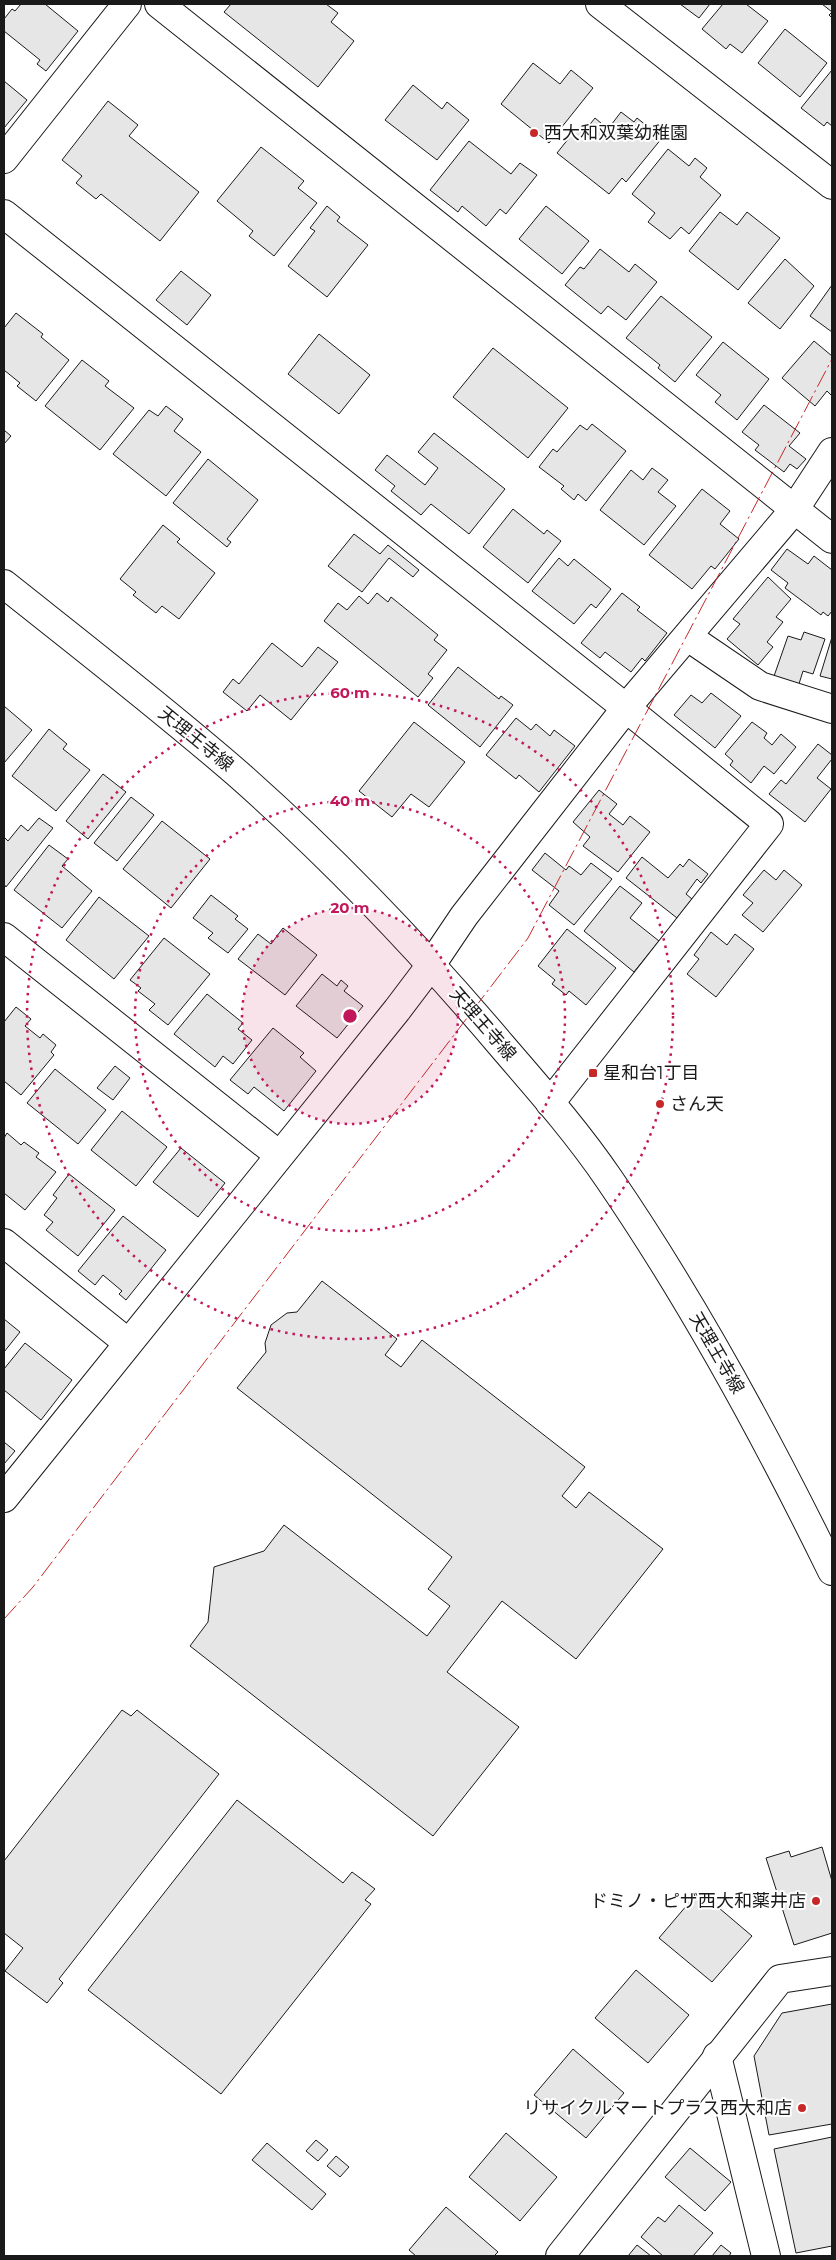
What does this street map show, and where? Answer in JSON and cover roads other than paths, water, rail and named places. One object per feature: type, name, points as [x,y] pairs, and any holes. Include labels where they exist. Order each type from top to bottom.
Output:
[{"type":"street","points":[[4,159],[127,4]]},
{"type":"street","points":[[158,4],[832,539]]},
{"type":"street","points":[[600,4],[832,185]]},
{"type":"street","points":[[4,214],[626,708],[768,824],[550,1103]]},
{"type":"street","points":[[4,1498],[127,1342],[431,965],[464,916],[626,708],[794,510],[832,452]]},
{"type":"street","name":"天理王寺線","points":[[4,584],[237,773],[334,863],[431,965],[550,1103],[608,1177],[668,1270],[740,1392],[791,1487],[832,1571]]},
{"type":"street","points":[[688,637],[760,686],[832,710]]},
{"type":"street","points":[[4,937],[279,1155]]},
{"type":"street","points":[[4,1243],[127,1342]]},
{"type":"street","points":[[560,2256],[780,1979],[832,1971]]},
{"type":"street","points":[[717,2056],[766,2256]]},
{"type":"place","name":"西大和双葉幼稚園","points":[[534,133]]},
{"type":"place","name":"星和台1丁目","points":[[593,1073]]},
{"type":"place","name":"さん天","points":[[660,1104]]},
{"type":"place","name":"ドミノ・ピザ西大和薬井店","points":[[816,1901]]},
{"type":"place","name":"リサイクルマートプラス西大和店","points":[[802,2108]]}]
